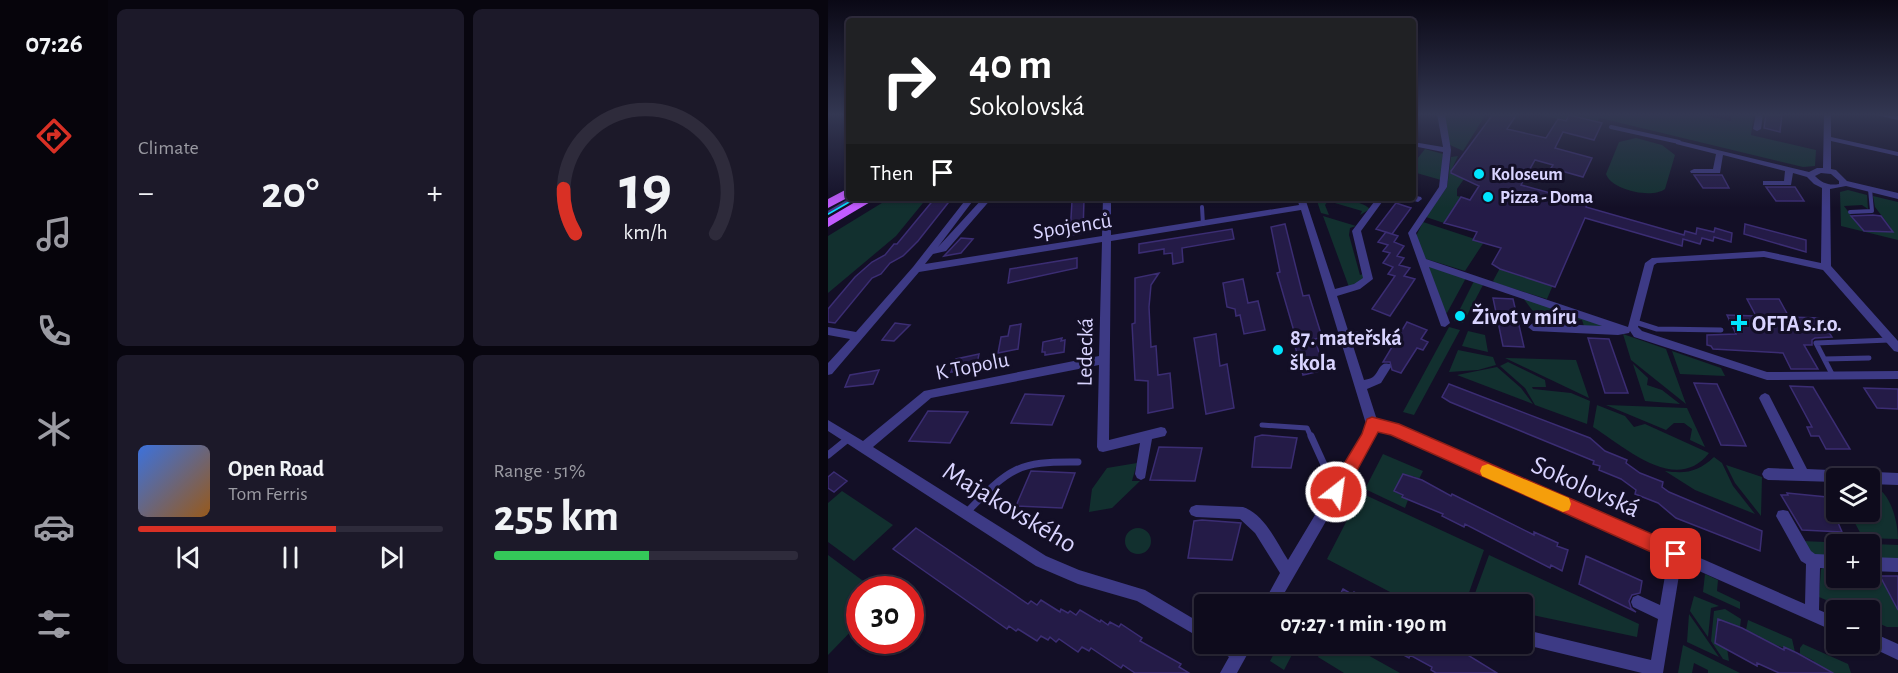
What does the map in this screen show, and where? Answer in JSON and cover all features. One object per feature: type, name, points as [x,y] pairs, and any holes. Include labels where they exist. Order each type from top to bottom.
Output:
[{"type":"main road","points":[[828,204],[846,194]]},
{"type":"main road","points":[[828,223],[866,201]]},
{"type":"street","points":[[1419,145],[1447,150]]},
{"type":"street","points":[[1445,322],[1412,233],[1443,187],[1446,145]]},
{"type":"street","points":[[1693,145],[1810,175],[1817,182],[1826,186],[1836,188],[1844,183],[1898,196]]},
{"type":"street","points":[[1827,171],[1828,145]]},
{"type":"street","points":[[1860,145],[1898,154]]},
{"type":"street","points":[[1695,171],[1717,171],[1720,152]]},
{"type":"street","points":[[1766,183],[1788,183],[1789,170]]},
{"type":"street","points":[[1810,175],[1816,170],[1827,171],[1841,177],[1844,183]]},
{"type":"street","points":[[1826,186],[1826,267]]},
{"type":"street","points":[[828,371],[916,269],[969,201]]},
{"type":"street","points":[[930,252],[943,249],[985,201]]},
{"type":"street","name":"Ledecká","points":[[1107,201],[1103,447],[1161,432]]},
{"type":"street","points":[[1331,294],[1357,287],[1368,279],[1356,231],[1379,201]]},
{"type":"street","points":[[1276,594],[1369,436],[1372,424],[1303,202]]},
{"type":"street","name":"Spojenců","points":[[916,269],[1203,224],[1303,202]]},
{"type":"street","points":[[1631,327],[1650,263],[1655,260],[1764,254],[1826,267],[1894,344]]},
{"type":"street","points":[[1422,261],[1631,327],[1638,334],[1751,372],[1783,377],[1898,375]]},
{"type":"street","points":[[1533,327],[1631,327]]},
{"type":"street","points":[[828,332],[857,336]]},
{"type":"street","name":"K Topolu","points":[[865,447],[928,394],[1105,359]]},
{"type":"street","points":[[1361,386],[1377,380],[1386,367]]},
{"type":"street","points":[[1765,398],[1803,475]]},
{"type":"street","name":"Sokolovská","points":[[1372,424],[1393,429],[1826,620]]},
{"type":"street","name":"Majakovského","points":[[828,425],[1058,569],[1140,595],[1194,627]]},
{"type":"street","points":[[1141,474],[1148,435]]},
{"type":"street","points":[[1768,474],[1898,479]]},
{"type":"street","points":[[1196,511],[1242,513],[1260,528],[1289,574]]},
{"type":"street","points":[[1783,516],[1806,556],[1813,561],[1826,562]]},
{"type":"street","points":[[1533,639],[1660,671],[1676,554]]},
{"type":"street","points":[[1812,614],[1813,561]]},
{"type":"street","points":[[1880,564],[1898,565]]},
{"type":"street","points":[[1638,602],[1666,615]]},
{"type":"street","points":[[1880,644],[1898,652]]},
{"type":"street","points":[[1228,673],[1239,654]]},
{"type":"lane","points":[[1850,212],[1872,211],[1870,189]]},
{"type":"lane","points":[[828,213],[849,201]]},
{"type":"lane","points":[[1202,207],[1203,224]]},
{"type":"lane","points":[[1631,327],[1721,330]]},
{"type":"lane","points":[[1344,335],[1358,334],[1388,345]]},
{"type":"lane","points":[[1833,376],[1816,344],[1894,344]]},
{"type":"lane","points":[[1824,359],[1869,358]]},
{"type":"lane","points":[[1262,424],[1307,428],[1336,492]]},
{"type":"lane","points":[[828,455],[849,438]]},
{"type":"lane","points":[[968,512],[1005,474],[1018,465],[1037,461],[1078,462]]},
{"type":"green space","points":[[1451,145],[1466,145],[1463,151]]},
{"type":"green space","points":[[1618,145],[1663,145],[1675,155],[1665,189],[1659,192],[1642,193],[1623,188],[1609,180],[1606,174]]},
{"type":"green space","points":[[1714,145],[1796,145],[1816,150],[1815,166],[1803,167]]},
{"type":"green space","points":[[1425,149],[1443,154],[1441,180],[1416,173],[1416,160]]},
{"type":"green space","points":[[1458,156],[1450,173],[1464,179],[1457,189],[1457,196],[1461,197],[1444,223],[1426,217],[1447,187],[1451,157]]},
{"type":"green space","points":[[1848,190],[1867,195],[1868,209],[1862,205],[1844,206],[1860,227],[1891,228],[1875,207],[1873,196],[1898,202],[1898,240],[1841,226],[1840,192]]},
{"type":"green space","points":[[885,201],[925,201],[896,236],[828,293],[828,236]]},
{"type":"green space","points":[[1317,201],[1328,201],[1325,205],[1329,215],[1321,213]]},
{"type":"green space","points":[[1328,201],[1352,201],[1370,209],[1360,215],[1362,211]]},
{"type":"green space","points":[[1323,216],[1356,226],[1350,228],[1349,235],[1360,275],[1365,273],[1363,280],[1349,287]]},
{"type":"green space","points":[[1423,222],[1484,242],[1465,271],[1423,258],[1416,236]]},
{"type":"green space","points":[[1428,266],[1466,278],[1447,313],[1442,311]]},
{"type":"green space","points":[[1500,268],[1553,285],[1547,299],[1495,283],[1493,281]]},
{"type":"green space","points":[[1474,281],[1483,285],[1463,323],[1454,321]]},
{"type":"green space","points":[[1523,298],[1607,327],[1584,326],[1582,320],[1538,318]]},
{"type":"green space","points":[[1449,327],[1460,330],[1414,415],[1403,412]]},
{"type":"green space","points":[[1468,331],[1485,335],[1488,352],[1462,346]]},
{"type":"green space","points":[[1623,334],[1666,349],[1686,404],[1631,360]]},
{"type":"green space","points":[[1458,350],[1493,357],[1496,365],[1478,370],[1449,372]]},
{"type":"green space","points":[[1672,351],[1721,368],[1725,376],[1680,374]]},
{"type":"green space","points":[[1505,358],[1576,360],[1589,398]]},
{"type":"green space","points":[[1508,362],[1545,380],[1546,387],[1532,387],[1533,389],[1571,393],[1590,401],[1587,424],[1535,405],[1525,388],[1500,366]]},
{"type":"green space","points":[[1633,364],[1648,378],[1647,385],[1662,390],[1680,404],[1645,401]]},
{"type":"green space","points":[[1497,367],[1521,388],[1533,404],[1457,375]]},
{"type":"green space","points":[[1597,405],[1625,416],[1634,427],[1645,424],[1709,453],[1696,465],[1681,469],[1666,469],[1651,463],[1593,427]]},
{"type":"green space","points":[[1606,405],[1687,408],[1705,447],[1690,440],[1692,429],[1684,423],[1674,423],[1666,430]]},
{"type":"green space","points":[[1383,454],[1423,471],[1419,479],[1413,476],[1395,491],[1408,500],[1405,508],[1365,489]]},
{"type":"green space","points":[[1714,457],[1722,463],[1733,486],[1755,514],[1695,490],[1665,471],[1691,471],[1703,466]]},
{"type":"green space","points":[[1137,463],[1132,481],[1140,481],[1112,508],[1089,512],[1092,489],[1107,468]]},
{"type":"green space","points":[[1726,465],[1762,477],[1761,516],[1735,483]]},
{"type":"green space","points":[[1880,490],[1891,506],[1898,539],[1880,538],[1880,534],[1861,534],[1854,522],[1880,522]]},
{"type":"green space","points":[[842,491],[893,525],[854,561],[828,542],[828,503]]},
{"type":"green space","points":[[1361,493],[1484,550],[1469,594],[1394,594],[1327,559]]},
{"type":"green space","points":[[1138,528],[1147,532],[1151,541],[1147,550],[1138,554],[1129,550],[1125,541],[1129,532]]},
{"type":"green space","points":[[1801,541],[1826,542],[1826,557],[1813,556]]},
{"type":"green space","points":[[1880,544],[1898,545],[1898,560],[1880,559]]},
{"type":"green space","points":[[828,555],[856,576],[846,576],[846,636],[828,655]]},
{"type":"green space","points":[[1489,555],[1639,624],[1637,637],[1533,615],[1533,594],[1475,594]]},
{"type":"green space","points":[[1826,567],[1826,588],[1880,588],[1880,576],[1898,609],[1898,627],[1887,627],[1880,624],[1880,600],[1826,600],[1819,597],[1821,569]]},
{"type":"green space","points":[[1705,574],[1718,580],[1717,591],[1740,602],[1740,609],[1703,592]]},
{"type":"green space","points":[[1694,596],[1719,606],[1711,608],[1708,637],[1690,611]]},
{"type":"green space","points":[[1725,609],[1741,619],[1740,627],[1717,620],[1715,643],[1727,648],[1729,661],[1723,659],[1711,641],[1714,611]]},
{"type":"green space","points":[[1689,614],[1719,657],[1687,642]]},
{"type":"green space","points":[[1748,620],[1792,639],[1795,652],[1759,639],[1759,636],[1746,630]]},
{"type":"green space","points":[[1803,644],[1848,664],[1851,673],[1834,673],[1814,664],[1814,661],[1800,654]]},
{"type":"green space","points":[[1683,645],[1740,673],[1708,673],[1708,670],[1694,663],[1692,673],[1678,673]]},
{"type":"green space","points":[[1274,654],[1292,654],[1284,670],[1270,661]]},
{"type":"green space","points":[[1319,654],[1366,654],[1400,673],[1344,673],[1318,657]]},
{"type":"building","points":[[1470,145],[1556,145],[1555,148],[1592,158],[1583,177],[1551,168],[1553,165],[1535,160],[1521,185],[1587,203],[1586,207],[1684,235],[1685,231],[1696,234],[1697,228],[1714,232],[1715,228],[1732,233],[1731,242],[1714,237],[1713,241],[1702,238],[1700,244],[1683,239],[1682,246],[1585,218],[1555,287],[1500,269],[1492,264],[1501,248],[1473,240],[1477,232],[1444,223],[1461,197],[1470,200],[1479,186],[1451,171]]},
{"type":"building","points":[[1694,175],[1722,175],[1729,188],[1703,188]]},
{"type":"building","points":[[1766,187],[1795,187],[1804,201],[1776,201]]},
{"type":"building","points":[[933,201],[950,201],[903,256],[890,263],[881,274],[872,278],[835,323],[828,322],[828,309],[855,277],[872,262],[885,255],[894,244],[897,244]]},
{"type":"building","points":[[1072,201],[1084,201],[1083,233],[1070,235]]},
{"type":"building","points":[[1396,203],[1411,208],[1392,234],[1376,229]]},
{"type":"building","points":[[1851,216],[1881,216],[1893,232],[1864,231]]},
{"type":"building","points":[[1285,224],[1303,296],[1309,295],[1322,337],[1315,339],[1324,370],[1303,375],[1295,346],[1298,345],[1277,273],[1280,272],[1271,227]]},
{"type":"building","points":[[1745,224],[1806,240],[1806,252],[1744,234]]},
{"type":"building","points":[[1232,229],[1234,239],[1182,248],[1183,262],[1173,264],[1172,253],[1164,254],[1164,249],[1139,253],[1139,244]]},
{"type":"building","points":[[1386,232],[1398,236],[1394,242],[1404,246],[1397,256],[1404,258],[1399,265],[1410,268],[1404,276],[1415,279],[1390,316],[1372,309],[1395,276],[1388,274],[1393,267],[1383,263],[1390,253],[1383,251],[1388,245],[1378,242]]},
{"type":"building","points":[[961,238],[973,239],[961,253],[944,256]]},
{"type":"building","points":[[1077,258],[1077,268],[1008,283],[1010,269]]},
{"type":"building","points":[[1159,273],[1151,285],[1149,307],[1151,347],[1156,346],[1158,375],[1170,373],[1173,408],[1148,413],[1148,381],[1135,380],[1132,324],[1135,323],[1135,278]]},
{"type":"building","points":[[1243,279],[1248,303],[1258,301],[1265,330],[1244,334],[1240,315],[1236,316],[1235,309],[1227,307],[1223,283]]},
{"type":"building","points":[[1493,298],[1513,299],[1524,347],[1503,346]]},
{"type":"building","points":[[1747,299],[1779,299],[1789,317],[1820,318],[1832,337],[1815,338],[1812,340],[1812,345],[1804,345],[1818,369],[1791,369],[1783,353],[1713,349],[1707,345],[1707,335],[1736,334],[1727,315],[1756,316]]},
{"type":"building","points":[[1407,322],[1427,330],[1421,339],[1428,342],[1423,350],[1417,348],[1401,373],[1392,370],[1390,362],[1383,362]]},
{"type":"building","points":[[895,323],[910,325],[894,341],[882,340]]},
{"type":"building","points":[[1021,324],[1018,349],[998,353],[1001,337],[1008,336],[1010,326]]},
{"type":"building","points":[[1216,334],[1220,366],[1227,364],[1234,408],[1206,414],[1194,338]]},
{"type":"building","points":[[1062,338],[1061,341],[1065,340],[1064,352],[1045,355],[1045,352],[1042,352],[1043,342]]},
{"type":"building","points":[[1588,338],[1609,339],[1628,393],[1605,393]]},
{"type":"building","points":[[979,354],[976,369],[959,375],[960,371],[951,372],[956,359]]},
{"type":"building","points":[[879,370],[873,384],[845,387],[850,375]]},
{"type":"building","points":[[1694,383],[1717,384],[1746,446],[1721,445]]},
{"type":"building","points":[[1449,384],[1590,438],[1605,451],[1627,460],[1626,463],[1640,473],[1663,482],[1662,487],[1669,492],[1762,531],[1760,551],[1676,518],[1658,503],[1635,494],[1636,490],[1621,479],[1599,470],[1600,466],[1593,464],[1594,461],[1450,402],[1442,397]]},
{"type":"building","points":[[1790,386],[1813,387],[1850,449],[1826,449],[1819,436],[1811,436],[1807,427],[1812,427]]},
{"type":"building","points":[[1864,388],[1898,389],[1898,409],[1877,408]]},
{"type":"building","points":[[1025,394],[1064,396],[1052,425],[1011,423]]},
{"type":"building","points":[[928,411],[968,412],[950,443],[909,441]]},
{"type":"building","points":[[1262,435],[1297,438],[1291,468],[1252,467],[1255,437]]},
{"type":"building","points":[[1159,447],[1202,448],[1195,481],[1150,480]]},
{"type":"building","points":[[1031,471],[1075,473],[1062,508],[1016,506]]},
{"type":"building","points":[[834,472],[847,481],[834,492],[828,488],[828,477]]},
{"type":"building","points":[[1403,474],[1422,480],[1534,535],[1534,532],[1558,543],[1557,546],[1568,550],[1562,571],[1551,565],[1550,568],[1465,524],[1464,527],[1442,516],[1443,514],[1402,497],[1403,495],[1394,491]]},
{"type":"building","points":[[1787,493],[1826,497],[1826,522],[1838,522],[1842,532],[1802,530],[1781,495],[1788,495]]},
{"type":"building","points":[[1194,521],[1241,523],[1232,560],[1188,558]]},
{"type":"building","points":[[916,528],[1028,604],[1031,601],[1037,605],[1041,600],[1060,612],[1061,609],[1076,615],[1080,610],[1108,625],[1110,622],[1119,627],[1121,624],[1142,638],[1140,641],[1181,664],[1179,667],[1189,673],[1135,673],[1123,665],[1121,668],[1091,648],[1089,651],[1082,647],[1078,652],[1059,639],[1056,642],[1050,637],[1048,640],[1041,636],[1037,641],[1018,629],[1016,631],[1009,626],[1007,629],[893,549]]},
{"type":"building","points":[[1586,556],[1642,581],[1640,593],[1632,595],[1629,601],[1631,608],[1636,612],[1579,584]]},
{"type":"building","points":[[1880,576],[1898,576],[1898,610]]},
{"type":"building","points":[[1343,589],[1351,594],[1340,594]]},
{"type":"building","points":[[1718,619],[1742,628],[1784,650],[1784,647],[1797,653],[1833,673],[1779,673],[1757,663],[1757,666],[1715,643]]},
{"type":"building","points":[[1402,654],[1466,654],[1497,673],[1436,673],[1431,670],[1432,667],[1410,655],[1409,658]]},
{"type":"tram line","points":[[828,214],[851,201]]},
{"type":"slow traffic","points":[[1488,471],[1563,504]]},
{"type":"place","name":"Koloseum","points":[[1479,174]]},
{"type":"place","name":"Pizza - Doma","points":[[1488,197]]},
{"type":"place","name":"Život v míru","points":[[1460,316]]},
{"type":"place","name":"OFTA s.r.o.","points":[[1739,323]]},
{"type":"place","name":"87. mateřská škola","points":[[1278,350]]},
{"type":"route","points":[[1336,492],[1369,436],[1372,424],[1393,429],[1676,554]]}]
